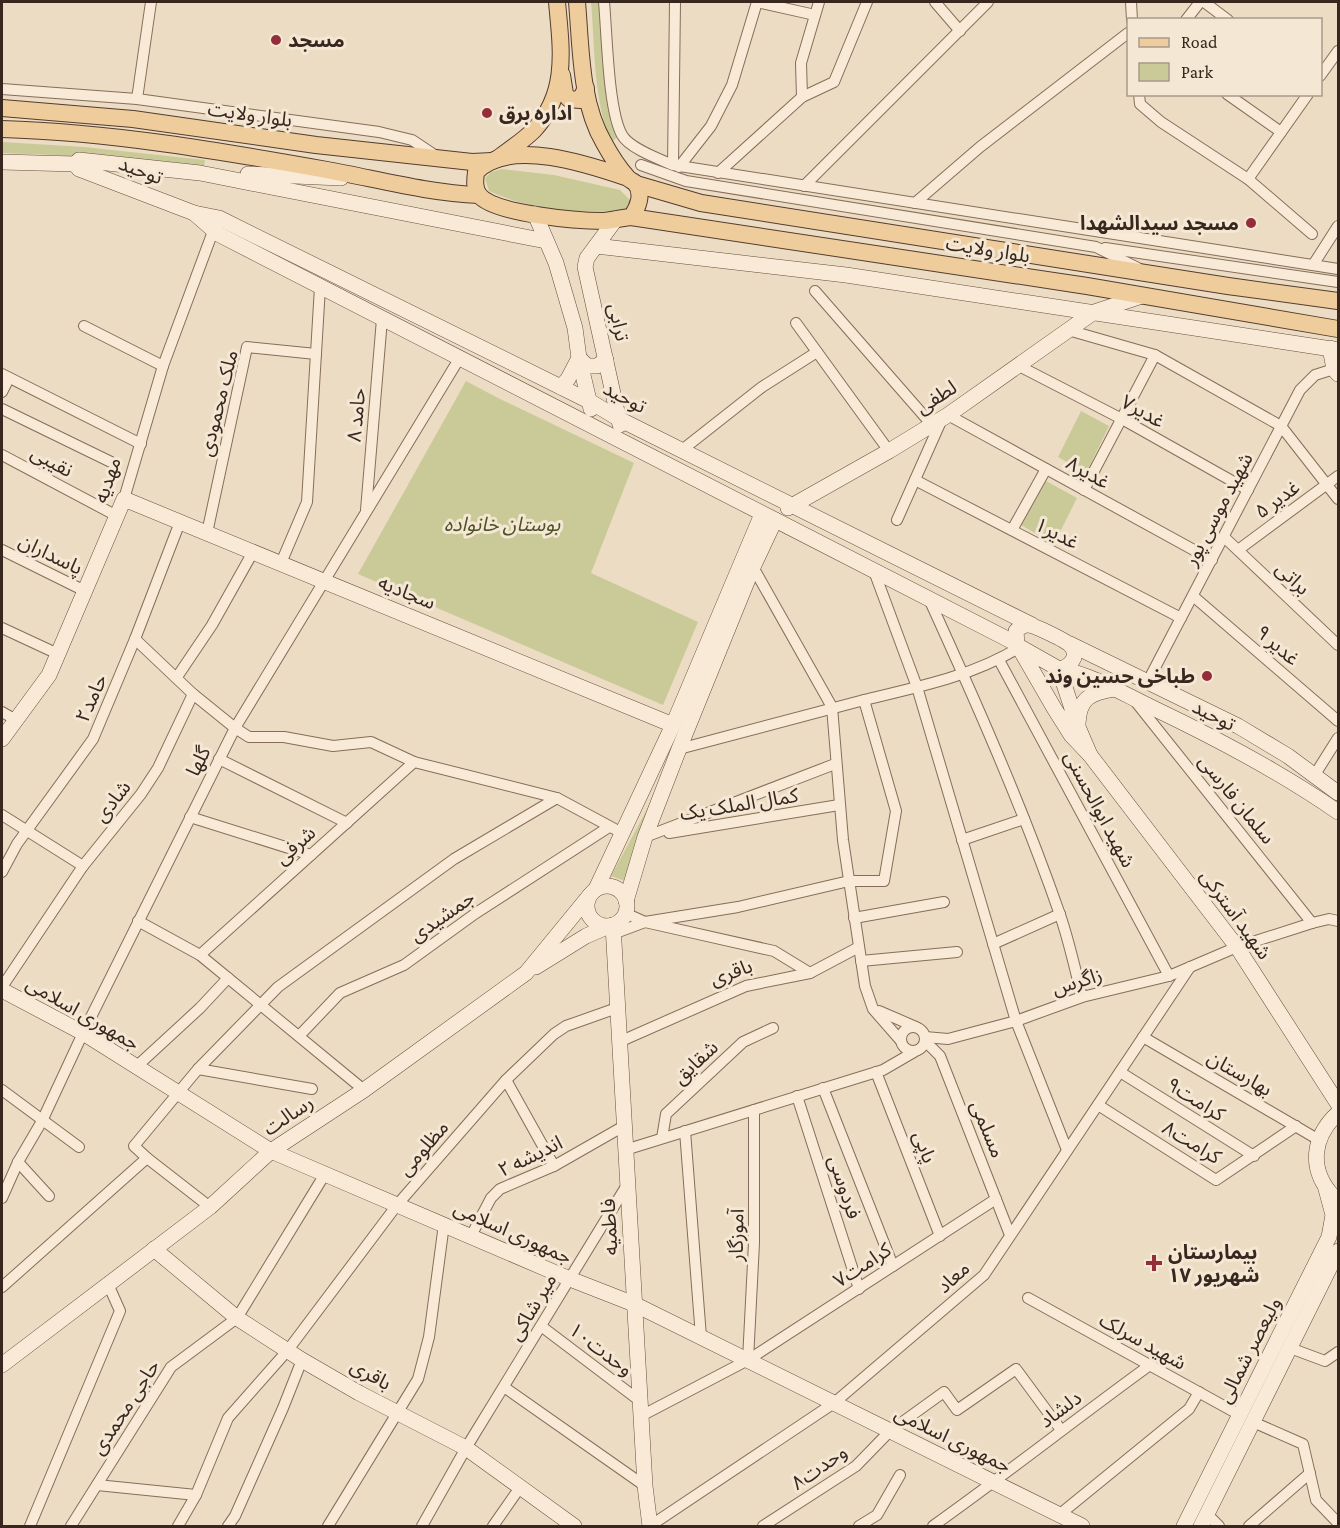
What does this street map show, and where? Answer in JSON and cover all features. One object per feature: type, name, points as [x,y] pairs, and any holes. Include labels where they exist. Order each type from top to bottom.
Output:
[{"type":"main road","points":[[557,2],[561,71],[565,94],[569,99],[580,100],[586,88]]},
{"type":"main road","points":[[581,5],[586,88],[593,119],[603,142],[639,191],[638,209],[624,218]]},
{"type":"main road","points":[[2,129],[198,149],[382,180],[448,194],[479,195],[476,189],[476,172],[533,130],[555,95],[561,71]]},
{"type":"main road","name":"بلوار ولایت","points":[[2,108],[133,119],[472,162],[520,156],[551,158],[585,164],[701,203],[1152,275],[1338,301]]},
{"type":"main road","points":[[2,162],[75,164],[79,160],[200,172],[382,180]]},
{"type":"main road","name":"توحید","points":[[75,164],[79,169],[194,213],[561,387],[619,419],[1238,726],[1338,793]]},
{"type":"main road","points":[[200,172],[546,241]]},
{"type":"main road","name":"بلوار ولایت","points":[[479,195],[495,207],[535,214],[606,221],[624,218],[866,251],[1338,329]]},
{"type":"main road","points":[[535,214],[556,263],[574,328],[579,358],[591,402],[591,426]]},
{"type":"main road","name":"ترابی","points":[[623,442],[585,267],[596,246],[624,218]]},
{"type":"main road","name":"توحید","points":[[216,224],[320,287],[1061,669],[1083,674],[1265,766],[1302,787],[1338,812]]},
{"type":"main road","points":[[596,246],[846,275],[1334,349],[1336,372]]},
{"type":"main road","points":[[1094,312],[1142,296]]},
{"type":"main road","name":"لطفی","points":[[769,517],[793,506],[941,420],[1094,312]]},
{"type":"main road","points":[[561,387],[579,358]]},
{"type":"main road","points":[[579,358],[587,366],[597,366],[606,360]]},
{"type":"main road","name":"سجادیه","points":[[124,499],[673,725]]},
{"type":"main road","name":"مهدیه","points":[[2,739],[49,675],[124,499]]},
{"type":"main road","points":[[526,973],[586,936],[612,928],[622,918],[645,837],[753,567],[769,517]]},
{"type":"main road","name":"رسالت","points":[[3,1359],[210,1207],[271,1151],[364,1090],[526,973],[593,892],[616,830],[673,725],[769,517]]},
{"type":"main road","points":[[1032,625],[1024,625],[1016,632],[1019,646],[1071,735],[1090,755]]},
{"type":"main road","points":[[1070,644],[1073,659],[1070,665],[1061,669],[1078,727],[1090,755]]},
{"type":"main road","points":[[1078,727],[1079,711],[1086,699],[1099,692],[1114,689]]},
{"type":"main road","points":[[1265,766],[1272,747]]},
{"type":"main road","name":"شهید آسترکی","points":[[1090,755],[1237,947],[1338,1104]]},
{"type":"main road","points":[[612,928],[598,924],[590,916],[587,906],[593,892],[602,887],[614,888],[624,895],[626,907]]},
{"type":"main road","name":"فاطمیه","points":[[612,928],[645,1486],[650,1526]]},
{"type":"main road","points":[[586,936],[594,939],[606,951],[616,984]]},
{"type":"main road","name":"جمهوری اسلامی","points":[[2,989],[83,1033],[271,1151],[570,1279],[634,1304],[1082,1527]]},
{"type":"main road","points":[[1319,1140],[1328,1123],[1338,1113]]},
{"type":"main road","name":"ولیعصر شمالی","points":[[1204,1520],[1246,1419],[1329,1237],[1333,1215],[1319,1174],[1316,1156],[1319,1140]]},
{"type":"main road","points":[[1326,1189],[1338,1202]]},
{"type":"main road","name":"باقری","points":[[154,1249],[237,1318],[302,1360],[466,1448],[521,1486],[574,1527]]},
{"type":"main road","name":"ولیعصر شمالی","points":[[1184,1527],[1290,1348],[1338,1251]]},
{"type":"street","points":[[137,99],[151,2]]},
{"type":"street","points":[[604,2],[614,107],[622,136],[646,154],[676,166],[1338,269]]},
{"type":"street","points":[[675,2],[676,166]]},
{"type":"street","points":[[676,166],[711,126],[732,85],[757,2],[815,15]]},
{"type":"street","points":[[802,97],[801,63],[819,2]]},
{"type":"street","points":[[718,173],[802,97],[834,82],[867,2]]},
{"type":"street","points":[[935,2],[960,31]]},
{"type":"street","points":[[804,186],[988,2]]},
{"type":"street","points":[[1131,2],[1132,18]]},
{"type":"street","points":[[1188,18],[1200,2]]},
{"type":"street","points":[[1204,2],[1225,18]]},
{"type":"street","points":[[915,203],[980,147],[1127,34]]},
{"type":"street","points":[[1322,73],[1338,51]]},
{"type":"street","points":[[2,89],[137,99],[379,132],[412,140],[439,158]]},
{"type":"street","points":[[1139,96],[1140,104],[1161,122],[1248,179],[1312,234]]},
{"type":"street","points":[[1230,96],[1281,132]]},
{"type":"street","points":[[1248,179],[1307,96]]},
{"type":"street","points":[[632,181],[646,154]]},
{"type":"street","points":[[641,165],[686,181],[1096,247],[1338,282]]},
{"type":"street","points":[[839,225],[842,206]]},
{"type":"street","name":"مهدیه","points":[[124,499],[163,366],[216,224]]},
{"type":"street","points":[[1312,265],[1338,226]]},
{"type":"street","points":[[1096,247],[1152,275]]},
{"type":"street","points":[[281,563],[307,501],[320,287]]},
{"type":"street","points":[[816,291],[941,420],[897,520]]},
{"type":"street","name":"حامد ۸","points":[[365,513],[382,319]]},
{"type":"street","points":[[796,323],[889,451]]},
{"type":"street","points":[[84,326],[163,366]]},
{"type":"street","points":[[1068,330],[1155,355],[1281,426],[1338,499]]},
{"type":"street","name":"ملک محمودی","points":[[207,533],[247,346],[316,354]]},
{"type":"street","points":[[682,450],[762,387],[818,352]]},
{"type":"street","points":[[1084,490],[1155,355]]},
{"type":"street","name":"گلها","points":[[2,1198],[235,728],[459,359]]},
{"type":"street","name":"غدیر۷","points":[[1019,366],[1122,419],[1248,490]]},
{"type":"street","name":"شهید موسی پور","points":[[1148,681],[1300,390],[1315,375],[1336,372]]},
{"type":"street","points":[[2,392],[5,376],[141,444]]},
{"type":"street","points":[[2,410],[111,462]]},
{"type":"street","name":"غدیر۸","points":[[941,420],[1046,469],[1212,560]]},
{"type":"street","name":"نقیبی","points":[[2,455],[117,516]]},
{"type":"street","points":[[1012,530],[1046,469]]},
{"type":"street","name":"غدیر ۵","points":[[1238,550],[1338,476]]},
{"type":"street","name":"غدیر۱","points":[[915,480],[1181,618]]},
{"type":"street","name":"حامد۲","points":[[2,872],[17,844],[93,739],[180,522]]},
{"type":"street","name":"براتی","points":[[1224,537],[1338,645]]},
{"type":"street","name":"پاسداران","points":[[2,550],[85,591]]},
{"type":"street","points":[[177,677],[212,625],[253,552]]},
{"type":"street","points":[[753,567],[831,707],[839,806],[864,986],[873,1009],[907,1050],[914,1052]]},
{"type":"street","points":[[874,571],[917,687],[1016,1021],[1067,1150]]},
{"type":"street","name":"غدیر ۹","points":[[1193,596],[1338,721]]},
{"type":"street","points":[[929,599],[1024,819],[1060,914],[1082,996]]},
{"type":"street","points":[[2,628],[58,654]]},
{"type":"street","points":[[135,639],[193,693],[249,737],[284,737],[333,746],[371,742],[414,762],[557,798],[616,830]]},
{"type":"street","points":[[679,749],[963,674],[999,660],[1019,646]]},
{"type":"street","name":"شهید ابوالحسنی","points":[[999,660],[1169,976]]},
{"type":"street","name":"شادی","points":[[2,989],[83,866],[141,794],[158,768],[193,693]]},
{"type":"street","name":"سلمان فارسی","points":[[1133,698],[1312,923]]},
{"type":"street","points":[[612,928],[738,907],[849,881],[884,881],[896,811],[864,700]]},
{"type":"street","points":[[2,712],[16,720]]},
{"type":"street","points":[[1314,776],[1338,738]]},
{"type":"street","points":[[219,759],[347,823]]},
{"type":"street","name":"شرفی","points":[[200,955],[414,762]]},
{"type":"street","points":[[645,837],[835,764]]},
{"type":"street","points":[[210,1207],[134,1146],[198,1069],[278,987],[454,859],[557,798]]},
{"type":"street","name":"کمال الملک یک","points":[[645,837],[839,806]]},
{"type":"street","points":[[2,815],[83,866]]},
{"type":"street","points":[[190,817],[311,855]]},
{"type":"street","points":[[962,840],[1024,819]]},
{"type":"street","name":"جمشیدی","points":[[299,1036],[340,993],[404,965],[476,913],[616,830]]},
{"type":"street","points":[[854,918],[945,902]]},
{"type":"street","points":[[626,907],[645,922],[774,951],[810,973]]},
{"type":"street","points":[[993,944],[1060,914]]},
{"type":"street","name":"زاگرس","points":[[925,1039],[948,1039],[1016,1021],[1082,996],[1169,976],[1237,947],[1312,923],[1329,919],[1338,921]]},
{"type":"street","points":[[138,921],[200,955],[364,1090]]},
{"type":"street","name":"باقری","points":[[619,1042],[746,986],[810,973],[859,947]]},
{"type":"street","points":[[861,961],[957,952]]},
{"type":"street","name":"معاد","points":[[650,1526],[834,1403],[984,1275],[1190,967]]},
{"type":"street","points":[[136,1067],[200,1008],[228,978]]},
{"type":"street","name":"مظلومی","points":[[178,1527],[196,1496],[228,1418],[288,1350],[397,1205],[506,1080],[560,1030],[617,1008]]},
{"type":"street","points":[[626,1150],[880,1071],[920,1049],[925,1039],[922,1031],[873,1009]]},
{"type":"street","name":"شقایق","points":[[662,1138],[666,1114],[743,1042],[773,1028]]},
{"type":"street","points":[[880,1071],[902,1043],[905,1031],[916,1028]]},
{"type":"street","name":"بهارستان","points":[[1143,1037],[1319,1140]]},
{"type":"street","name":"مسلمی","points":[[925,1039],[940,1056],[1010,1235]]},
{"type":"street","points":[[198,1069],[312,1089]]},
{"type":"street","name":"پاپی","points":[[880,1071],[940,1236]]},
{"type":"street","name":"کرامت۹","points":[[1120,1072],[1254,1156]]},
{"type":"street","points":[[506,1080],[554,1166]]},
{"type":"street","points":[[823,1088],[893,1266]]},
{"type":"street","points":[[2,1090],[79,1147]]},
{"type":"street","name":"فردوسی","points":[[797,1096],[859,1289]]},
{"type":"street","name":"کرامت۸","points":[[1098,1105],[1216,1180],[1296,1126]]},
{"type":"street","name":"آموزگار","points":[[748,1360],[754,1243],[754,1110]]},
{"type":"street","name":"اندیشه ۲","points":[[471,1236],[491,1198],[500,1189],[554,1166],[624,1126]]},
{"type":"street","points":[[685,1131],[701,1337]]},
{"type":"street","points":[[2,1287],[147,1158]]},
{"type":"street","points":[[18,1162],[49,1196]]},
{"type":"street","name":"حاجی محمدی","points":[[71,1527],[171,1367],[237,1318],[325,1174]]},
{"type":"street","name":"میر شاکی","points":[[422,1527],[466,1448],[628,1185]]},
{"type":"street","name":"کرامت۷","points":[[641,1409],[748,1360],[996,1199]]},
{"type":"street","points":[[328,1527],[418,1379],[429,1337],[444,1224]]},
{"type":"street","points":[[30,1527],[120,1311],[108,1284]]},
{"type":"street","name":"شهید سرلک","points":[[1028,1298],[1246,1419],[1303,1444],[1310,1473]]},
{"type":"street","name":"وحدت۱۰","points":[[541,1326],[641,1409]]},
{"type":"street","points":[[1290,1348],[1325,1361],[1338,1353]]},
{"type":"street","points":[[228,1527],[283,1408],[302,1360]]},
{"type":"street","name":"دلشاد","points":[[933,1527],[1150,1365]]},
{"type":"street","name":"وحدت۸","points":[[763,1527],[856,1466],[890,1431],[944,1392],[957,1410],[1016,1369],[1061,1430]]},
{"type":"street","points":[[504,1387],[645,1486]]},
{"type":"street","points":[[1059,1515],[1189,1409],[1199,1392]]},
{"type":"street","points":[[1250,1527],[1310,1473],[1316,1500],[1337,1518]]},
{"type":"street","points":[[859,1527],[877,1515],[900,1475]]},
{"type":"street","points":[[97,1485],[196,1496]]},
{"type":"street","points":[[493,1527],[521,1486]]},
{"type":"street","points":[[1204,1520],[1219,1527]]},
{"type":"green space","points":[[591,2],[604,2],[617,137],[612,142],[601,110],[598,92]]},
{"type":"green space","points":[[2,142],[84,147],[205,160],[204,167],[2,153]]},
{"type":"green space","points":[[502,169],[554,175],[620,190],[631,201],[625,211],[607,212],[573,211],[522,203],[489,191],[485,178],[491,172]]},
{"type":"green space","name":"بوستان خانواده","points":[[466,381],[634,463],[591,573],[698,622],[663,705],[358,574]]},
{"type":"green space","points":[[1081,411],[1109,426],[1086,473],[1058,457]]},
{"type":"green space","points":[[1046,481],[1077,498],[1054,544],[1021,525]]},
{"type":"green space","points":[[651,802],[625,881],[611,876]]},
{"type":"place","name":"مسجد","points":[[276,40]]},
{"type":"place","name":"اداره برق","points":[[487,113]]},
{"type":"place","name":"مسجد سیدالشهدا","points":[[1251,223]]},
{"type":"place","name":"طباخی حسین وند","points":[[1207,676]]},
{"type":"place","name":"بیمارستان ۱۷ شهریور","points":[[1154,1263]]}]
